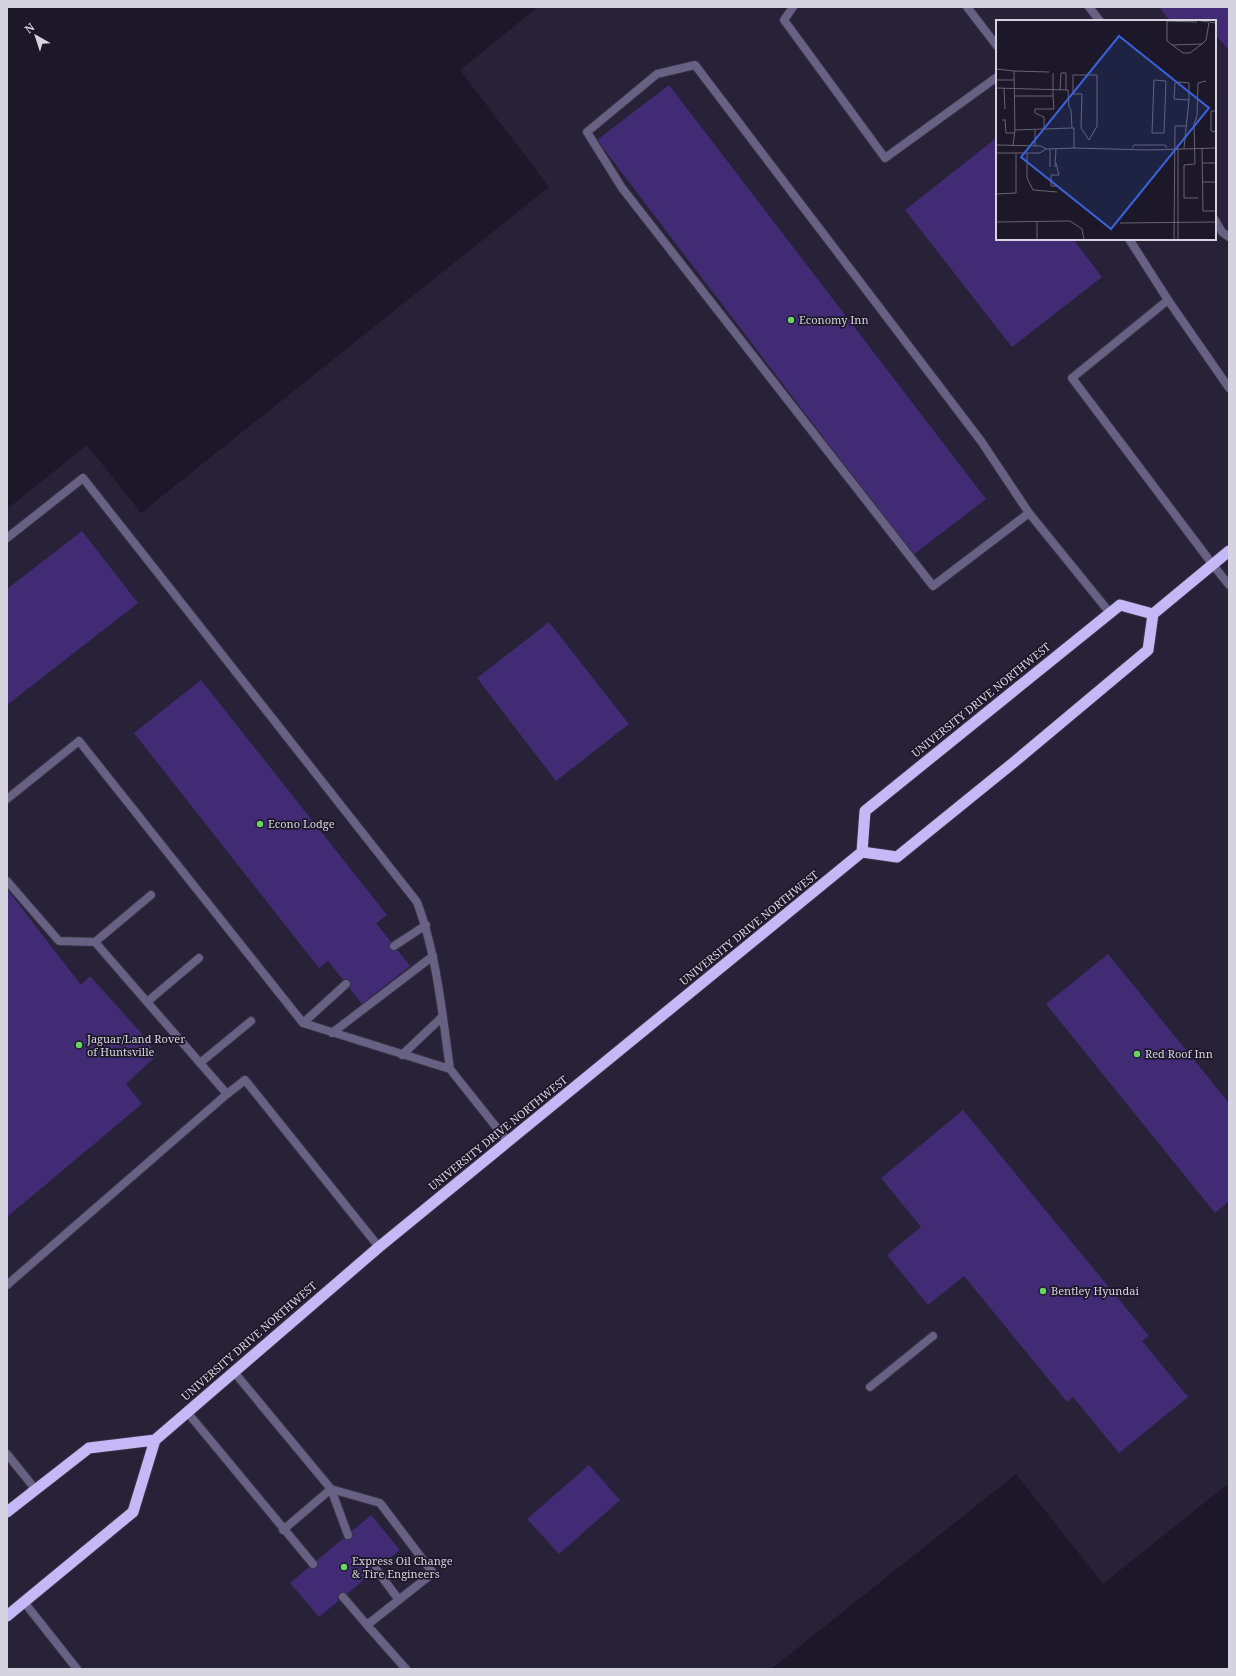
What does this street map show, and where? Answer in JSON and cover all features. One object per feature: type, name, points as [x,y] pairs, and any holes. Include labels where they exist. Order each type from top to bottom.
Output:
[{"type":"highway","points":[[862,852],[898,857],[1013,764],[1148,650],[1153,614],[1229,551]]},
{"type":"highway","name":"UNIVERSITY DRIVE NORTHWEST","points":[[155,1440],[379,1246],[862,852],[865,811],[1120,605],[1153,614]]},
{"type":"highway","points":[[7,1512],[89,1448],[155,1440],[133,1512],[7,1616]]},
{"type":"street","points":[[793,7],[784,20],[885,158],[996,78]]},
{"type":"street","points":[[967,7],[996,45]]},
{"type":"street","points":[[1089,7],[1099,20]]},
{"type":"street","points":[[1028,513],[934,586],[622,188],[586,132],[657,74],[695,65],[981,441],[1028,513],[1110,614]]},
{"type":"street","points":[[1216,222],[1222,232],[1229,237]]},
{"type":"street","points":[[1130,240],[1168,300],[1229,388]]},
{"type":"street","points":[[1168,300],[1072,378],[1229,585]]},
{"type":"street","points":[[7,538],[83,478],[417,902],[426,926],[433,956],[450,1069],[508,1142]]},
{"type":"street","points":[[7,799],[79,741],[304,1024],[450,1069]]},
{"type":"street","points":[[7,881],[59,941],[95,942],[151,895]]},
{"type":"street","points":[[394,946],[426,926]]},
{"type":"street","points":[[95,942],[227,1094]]},
{"type":"street","points":[[332,1033],[433,956]]},
{"type":"street","points":[[147,1002],[199,958]]},
{"type":"street","points":[[304,1024],[346,984]]},
{"type":"street","points":[[402,1055],[442,1017]]},
{"type":"street","points":[[200,1063],[251,1021]]},
{"type":"street","points":[[7,1285],[245,1080],[379,1246]]},
{"type":"street","points":[[870,1387],[933,1336]]},
{"type":"street","points":[[234,1372],[330,1489],[348,1535]]},
{"type":"street","points":[[187,1412],[283,1530],[313,1564]]},
{"type":"street","points":[[7,1454],[36,1490]]},
{"type":"street","points":[[283,1530],[330,1489]]},
{"type":"street","points":[[330,1489],[380,1503],[433,1573],[367,1625]]},
{"type":"street","points":[[376,1570],[399,1600]]},
{"type":"street","points":[[343,1597],[406,1669]]},
{"type":"street","points":[[24,1602],[78,1669]]},
{"type":"shaded area","points":[[538,7],[1229,7],[1229,1483],[1103,1584],[1016,1474],[771,1669],[7,1669],[7,509],[87,445],[141,513],[549,187],[460,70]]},
{"type":"building","points":[[1159,7],[1229,7],[1229,51],[1216,35],[1216,20],[1169,20]]},
{"type":"building","name":"Economy Inn","points":[[669,85],[986,499],[913,555],[597,140]]},
{"type":"building","points":[[995,139],[996,240],[1074,240],[1102,277],[1012,347],[905,210]]},
{"type":"building","points":[[82,531],[138,603],[7,705],[7,589]]},
{"type":"building","points":[[549,622],[629,724],[556,781],[477,678]]},
{"type":"building","name":"Econo Lodge","points":[[201,680],[387,915],[376,923],[410,966],[362,1004],[328,961],[319,968],[134,733]]},
{"type":"building","name":"Jaguar/Land Rover of Huntsville","points":[[7,889],[81,985],[90,976],[143,1035],[157,1055],[126,1084],[142,1104],[7,1217]]},
{"type":"building","name":"Red Roof Inn","points":[[1108,954],[1229,1103],[1229,1201],[1215,1213],[1046,1004]]},
{"type":"building","name":"Bentley Hyundai","points":[[963,1110],[1149,1336],[1142,1341],[1188,1397],[1119,1453],[1073,1397],[1067,1402],[964,1276],[928,1305],[887,1255],[921,1227],[881,1178]]},
{"type":"building","points":[[589,1465],[620,1500],[559,1554],[527,1519]]},
{"type":"building","name":"Express Oil Change & Tire Engineers","points":[[371,1515],[400,1550],[319,1617],[290,1583]]},
{"type":"place","name":"Economy Inn","points":[[791,320]]},
{"type":"place","name":"Econo Lodge","points":[[260,824]]},
{"type":"place","name":"Jaguar/Land Rover of Huntsville","points":[[79,1045]]},
{"type":"place","name":"Red Roof Inn","points":[[1137,1054]]},
{"type":"place","name":"Bentley Hyundai","points":[[1043,1291]]},
{"type":"place","name":"Express Oil Change & Tire Engineers","points":[[344,1567]]}]
